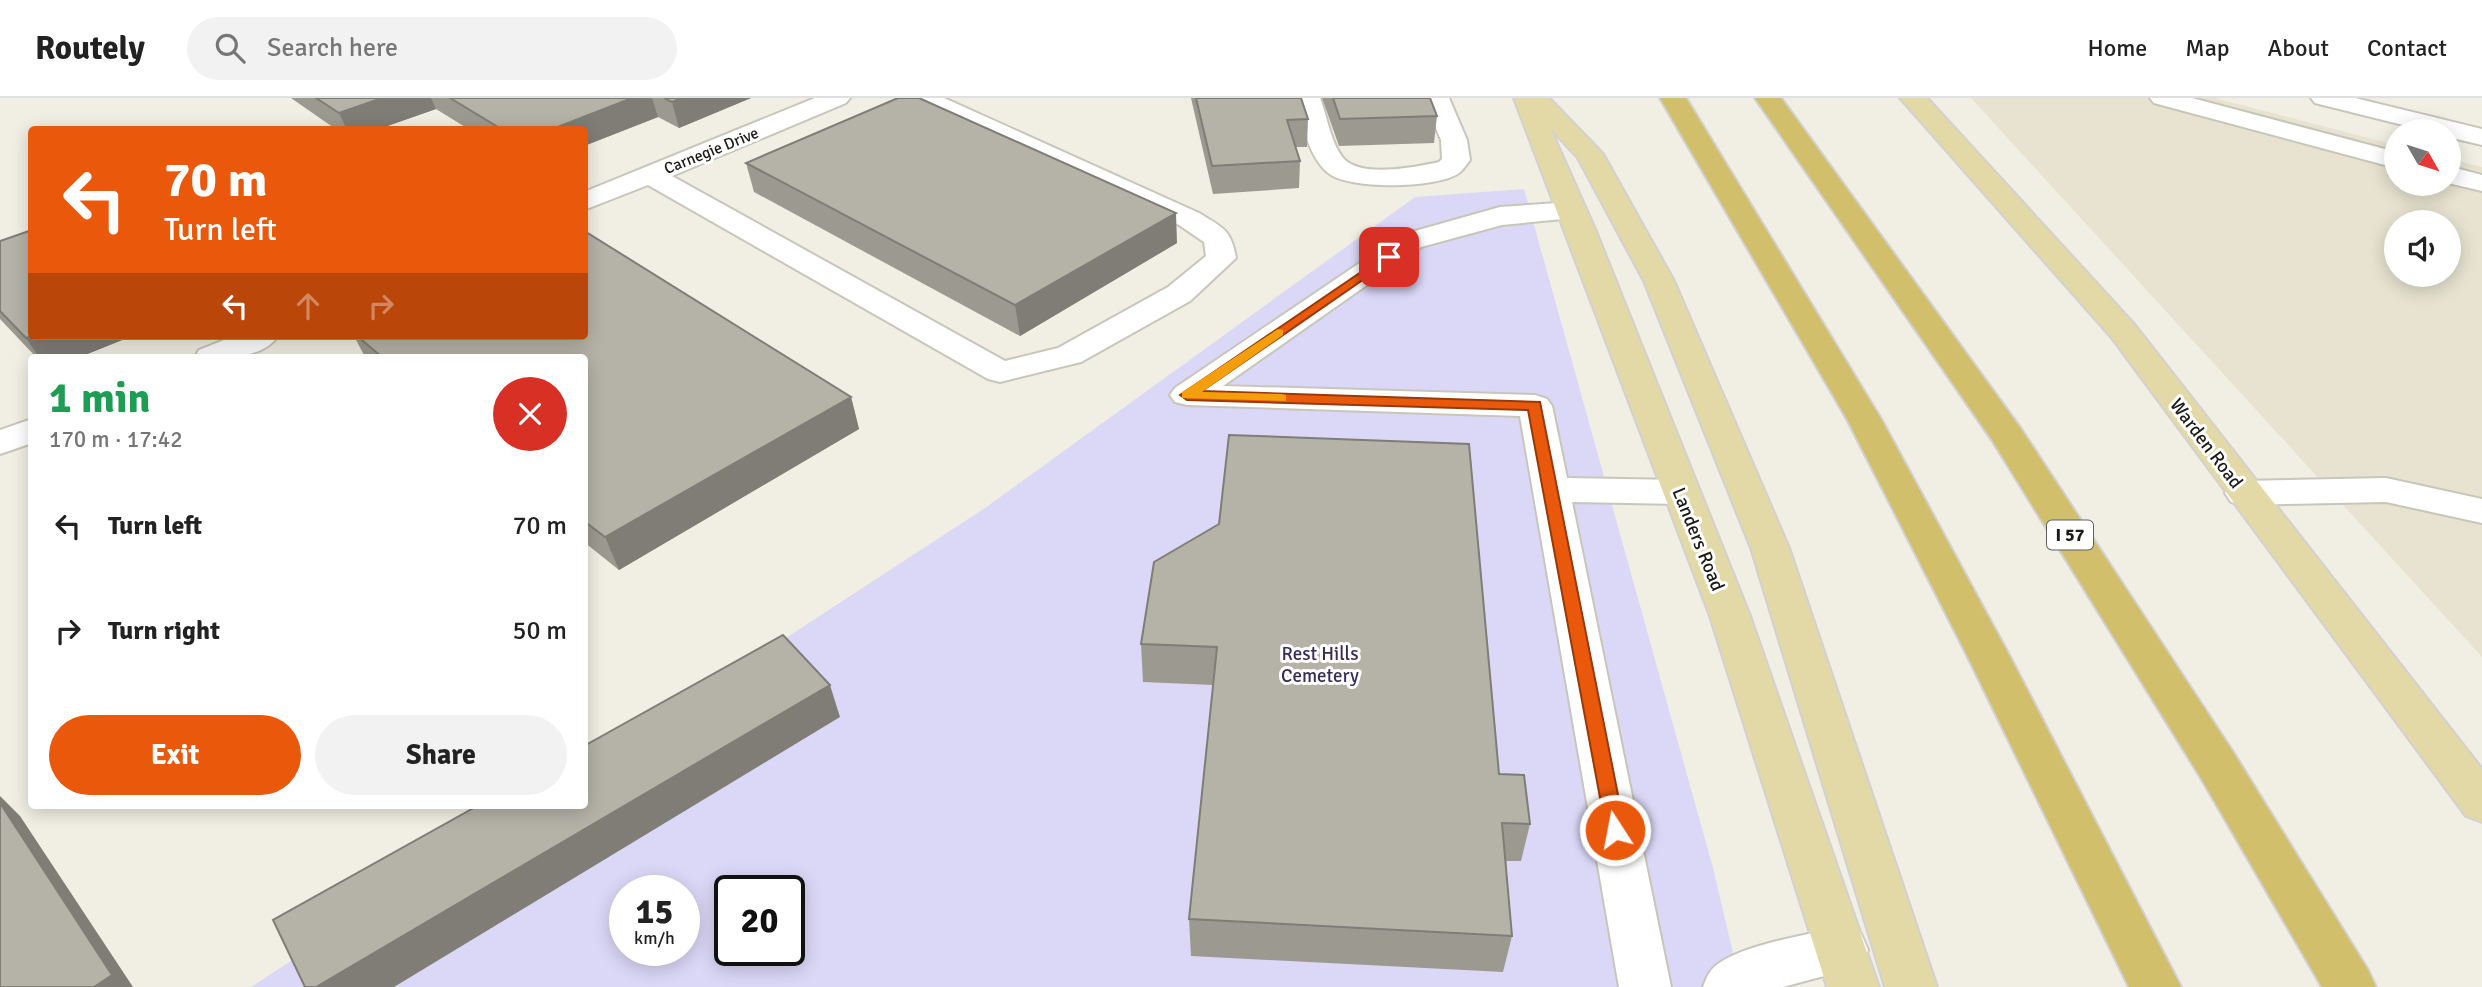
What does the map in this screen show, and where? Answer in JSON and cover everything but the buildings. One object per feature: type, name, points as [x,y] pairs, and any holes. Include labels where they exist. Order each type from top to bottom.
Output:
[{"type":"highway","points":[[1673,98],[1864,419],[1994,667],[2155,987]]},
{"type":"highway","name":"I 57","points":[[1768,98],[2008,437],[2217,765],[2350,987]]},
{"type":"main road","name":"Landers Road","points":[[1524,98],[1573,212],[1730,616],[1848,969]]},
{"type":"main road","points":[[1535,98],[1590,154],[1659,281],[1770,548],[1911,987]]},
{"type":"main road","name":"Warden Road","points":[[1913,98],[2123,331],[2482,803]]},
{"type":"street","name":"Carnegie Drive","points":[[588,200],[837,98]]},
{"type":"street","points":[[650,175],[1000,372],[1069,355],[1179,294],[1221,258],[1218,238],[1189,219],[923,98]]},
{"type":"street","points":[[1307,98],[1332,163],[1347,175],[1360,178],[1449,168],[1456,160],[1454,140],[1436,98]]},
{"type":"street","points":[[2163,98],[2384,157]]},
{"type":"street","points":[[2324,98],[2482,137]]},
{"type":"street","points":[[2461,177],[2482,183]]},
{"type":"street","points":[[1573,212],[1500,216],[1411,241],[1187,395],[1535,405],[1645,987]]},
{"type":"street","points":[[218,354],[252,340]]},
{"type":"street","points":[[0,443],[28,432]]},
{"type":"street","points":[[1551,490],[1680,492]]},
{"type":"street","points":[[2244,493],[2386,490],[2482,511]]},
{"type":"street","points":[[1729,987],[1752,971],[1848,969]]},
{"type":"shaded area","points":[[1971,98],[2214,98],[2384,142],[2384,196],[2461,196],[2461,162],[2482,167],[2482,657]]},
{"type":"green space","name":"Rest Hills Cemetery","points":[[1524,189],[1713,868],[1741,987],[251,987],[524,809],[588,809],[588,767],[985,508],[1415,197]]},
{"type":"slow traffic","points":[[1278,333],[1187,395],[1281,398]]},
{"type":"route","points":[[1389,257],[1187,395],[1535,405],[1615,830]]}]
